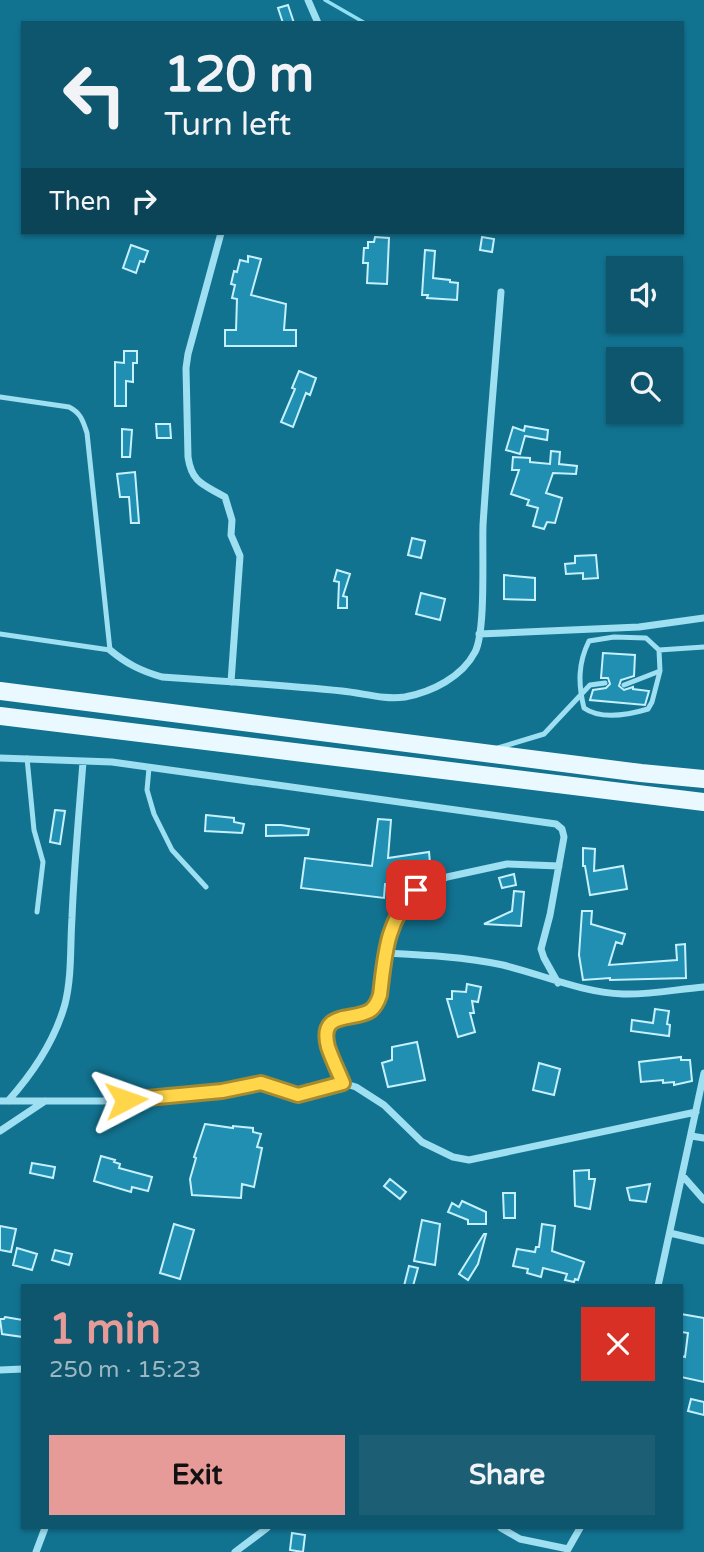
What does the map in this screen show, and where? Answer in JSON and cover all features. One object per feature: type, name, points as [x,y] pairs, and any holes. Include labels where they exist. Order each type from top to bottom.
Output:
[{"type":"main road","points":[[0,691],[704,779]]},
{"type":"main road","points":[[0,716],[704,802]]},
{"type":"street","points":[[308,0],[317,21]]},
{"type":"street","points":[[220,235],[186,368],[190,471],[201,484],[225,497],[232,520],[230,535],[240,556],[230,682]]},
{"type":"street","points":[[110,650],[141,671],[162,677],[402,697],[431,689],[466,666],[475,652],[479,634],[483,526],[501,292]]},
{"type":"street","points":[[479,634],[639,628],[704,618]]},
{"type":"street","points":[[0,758],[112,762],[551,823],[560,827],[564,833],[541,948],[558,983]]},
{"type":"street","points":[[4,1101],[27,1080],[41,1059],[64,1006],[70,979],[71,919],[83,762]]},
{"type":"street","points":[[343,1083],[328,1046],[327,1034],[330,1025],[343,1016],[362,1014],[376,1004],[380,995],[389,935],[396,916],[416,890],[428,883],[507,864],[559,866]]},
{"type":"street","points":[[385,953],[477,960],[558,983],[623,994],[704,986]]},
{"type":"street","points":[[658,1284],[704,1073]]},
{"type":"street","points":[[4,1101],[149,1098],[222,1091],[261,1083],[298,1095],[343,1083],[356,1087],[384,1105],[422,1142],[453,1157],[469,1160],[696,1112]]},
{"type":"street","points":[[0,1131],[46,1101]]},
{"type":"street","points":[[691,1136],[704,1138]]},
{"type":"street","points":[[682,1175],[704,1200]]},
{"type":"street","points":[[670,1233],[704,1241]]},
{"type":"street","points":[[0,1370],[21,1369]]},
{"type":"street","points":[[36,1552],[45,1529]]},
{"type":"street","points":[[234,1552],[266,1529]]},
{"type":"street","points":[[503,1529],[520,1539],[567,1550],[579,1529]]},
{"type":"lane","points":[[0,397],[69,407],[77,411],[83,419],[87,433],[110,650],[0,634]]},
{"type":"lane","points":[[614,637],[646,638],[659,650],[660,671],[655,694],[648,709],[610,715],[591,713],[584,708],[580,658],[589,641],[614,637]]},
{"type":"lane","points":[[659,650],[704,648]]},
{"type":"lane","points":[[624,685],[660,671]]},
{"type":"lane","points":[[481,752],[521,743],[544,734],[590,685],[605,683]]},
{"type":"lane","points":[[27,758],[34,830],[43,862],[37,912]]},
{"type":"lane","points":[[149,768],[147,790],[154,814],[172,850],[206,887]]},
{"type":"building","points":[[288,5],[293,21],[282,21],[278,8]]},
{"type":"building","points":[[375,237],[389,238],[387,284],[367,283],[368,263],[363,263],[364,248],[368,248],[368,242],[374,242]]},
{"type":"building","points":[[482,237],[494,239],[492,252],[480,250]]},
{"type":"building","points":[[131,245],[148,251],[144,262],[140,261],[136,273],[123,268]]},
{"type":"building","points":[[425,250],[435,251],[433,278],[458,283],[457,300],[427,298],[428,295],[422,295]]},
{"type":"building","points":[[248,256],[261,259],[251,295],[286,304],[284,330],[296,330],[296,346],[225,346],[225,330],[236,330],[237,299],[232,298],[235,285],[231,284],[234,271],[237,272],[240,260],[248,262]]},
{"type":"building","points":[[124,351],[137,351],[137,363],[133,363],[133,382],[126,381],[126,406],[115,406],[115,362],[124,363]]},
{"type":"building","points":[[299,371],[316,378],[310,395],[306,393],[293,427],[281,422],[295,389],[292,388]]},
{"type":"building","points":[[156,424],[170,424],[171,438],[157,438]]},
{"type":"building","points":[[525,426],[548,430],[547,440],[525,436],[520,454],[506,450],[513,427],[524,431]]},
{"type":"building","points":[[122,429],[132,430],[130,457],[122,457]]},
{"type":"building","points":[[551,451],[560,452],[559,464],[577,466],[576,474],[553,473],[546,493],[562,498],[555,523],[547,522],[544,529],[533,526],[538,508],[527,505],[529,500],[511,494],[519,470],[512,470],[513,457],[530,458],[530,462],[550,464]]},
{"type":"building","points":[[135,472],[139,523],[131,523],[129,497],[120,497],[117,474]]},
{"type":"building","points":[[412,538],[425,541],[421,558],[408,555]]},
{"type":"building","points":[[596,555],[598,578],[583,579],[583,573],[566,574],[565,564],[575,563],[575,556]]},
{"type":"building","points":[[337,570],[350,574],[343,596],[347,597],[347,608],[338,608],[339,582],[334,581]]},
{"type":"building","points":[[504,575],[535,578],[535,600],[504,599]]},
{"type":"building","points":[[421,593],[445,599],[440,620],[416,614]]},
{"type":"building","points":[[603,653],[635,655],[634,676],[621,680],[619,686],[624,690],[633,687],[649,691],[645,705],[590,700],[593,690],[606,688],[610,684],[608,678],[601,678]]},
{"type":"building","points":[[55,810],[65,811],[60,844],[50,842]]},
{"type":"building","points":[[206,815],[234,818],[234,822],[244,824],[242,833],[205,831]]},
{"type":"building","points":[[378,819],[391,820],[388,858],[429,852],[430,863],[397,868],[394,885],[385,884],[384,898],[301,888],[305,858],[372,866]]},
{"type":"building","points":[[266,825],[309,829],[308,835],[266,836]]},
{"type":"building","points":[[583,848],[595,849],[594,871],[623,866],[627,889],[590,895],[583,866]]},
{"type":"building","points":[[514,874],[516,885],[502,888],[499,878]]},
{"type":"building","points":[[514,891],[524,892],[521,926],[484,924],[512,911]]},
{"type":"building","points":[[582,911],[592,911],[591,924],[625,934],[622,944],[616,942],[609,965],[677,960],[676,945],[685,944],[686,978],[583,980],[579,955]]},
{"type":"building","points":[[467,984],[481,987],[478,1002],[472,1001],[474,1013],[470,1013],[475,1032],[458,1037],[447,999],[452,999],[452,991],[466,992]]},
{"type":"building","points":[[655,1009],[669,1011],[669,1036],[631,1031],[632,1020],[653,1023]]},
{"type":"building","points":[[417,1042],[425,1080],[388,1087],[382,1063],[392,1060],[392,1047]]},
{"type":"building","points":[[681,1057],[681,1060],[690,1060],[692,1081],[674,1085],[674,1082],[663,1083],[663,1080],[641,1082],[639,1062]]},
{"type":"building","points":[[539,1063],[560,1069],[554,1095],[533,1090]]},
{"type":"building","points":[[205,1124],[253,1128],[253,1132],[261,1134],[257,1147],[262,1148],[254,1187],[242,1184],[241,1198],[192,1195],[190,1179],[196,1158],[194,1157]]},
{"type":"building","points":[[101,1156],[115,1160],[114,1162],[120,1164],[119,1168],[152,1177],[148,1191],[132,1187],[131,1192],[94,1181]]},
{"type":"building","points":[[32,1163],[55,1167],[53,1178],[30,1173]]},
{"type":"building","points":[[589,1170],[589,1179],[595,1179],[590,1209],[575,1206],[574,1171]]},
{"type":"building","points":[[390,1179],[406,1192],[400,1199],[384,1186]]},
{"type":"building","points":[[650,1184],[646,1202],[630,1200],[627,1188]]},
{"type":"building","points":[[503,1193],[515,1193],[515,1218],[504,1218]]},
{"type":"building","points":[[462,1201],[486,1212],[486,1224],[468,1224],[468,1220],[448,1212],[452,1203],[459,1207]]},
{"type":"building","points":[[422,1220],[440,1224],[435,1265],[414,1261]]},
{"type":"building","points":[[174,1224],[194,1230],[180,1279],[160,1273]]},
{"type":"building","points":[[542,1224],[555,1226],[552,1251],[584,1262],[578,1280],[565,1280],[567,1274],[543,1268],[541,1277],[527,1273],[528,1269],[513,1266],[517,1249],[535,1252],[536,1247],[539,1247]]},
{"type":"building","points":[[0,1226],[16,1229],[11,1252],[0,1250]]},
{"type":"building","points":[[484,1234],[478,1264],[468,1280],[459,1274]]},
{"type":"building","points":[[17,1248],[37,1254],[32,1270],[13,1265]]},
{"type":"building","points":[[55,1250],[72,1254],[69,1265],[52,1260]]},
{"type":"building","points":[[409,1266],[418,1268],[414,1284],[404,1284]]},
{"type":"building","points":[[683,1314],[704,1318],[704,1382],[683,1377],[683,1356],[688,1333],[683,1332]]},
{"type":"building","points":[[0,1319],[21,1320],[21,1337],[2,1334]]},
{"type":"building","points":[[691,1399],[704,1402],[704,1415],[688,1411]]},
{"type":"building","points":[[292,1533],[305,1535],[303,1552],[290,1550]]},
{"type":"waterway","points":[[325,0],[362,21]]},
{"type":"route","points":[[126,1100],[222,1091],[261,1083],[298,1095],[343,1083],[328,1046],[327,1034],[330,1025],[343,1016],[362,1014],[376,1004],[380,995],[391,925],[416,890]]}]
